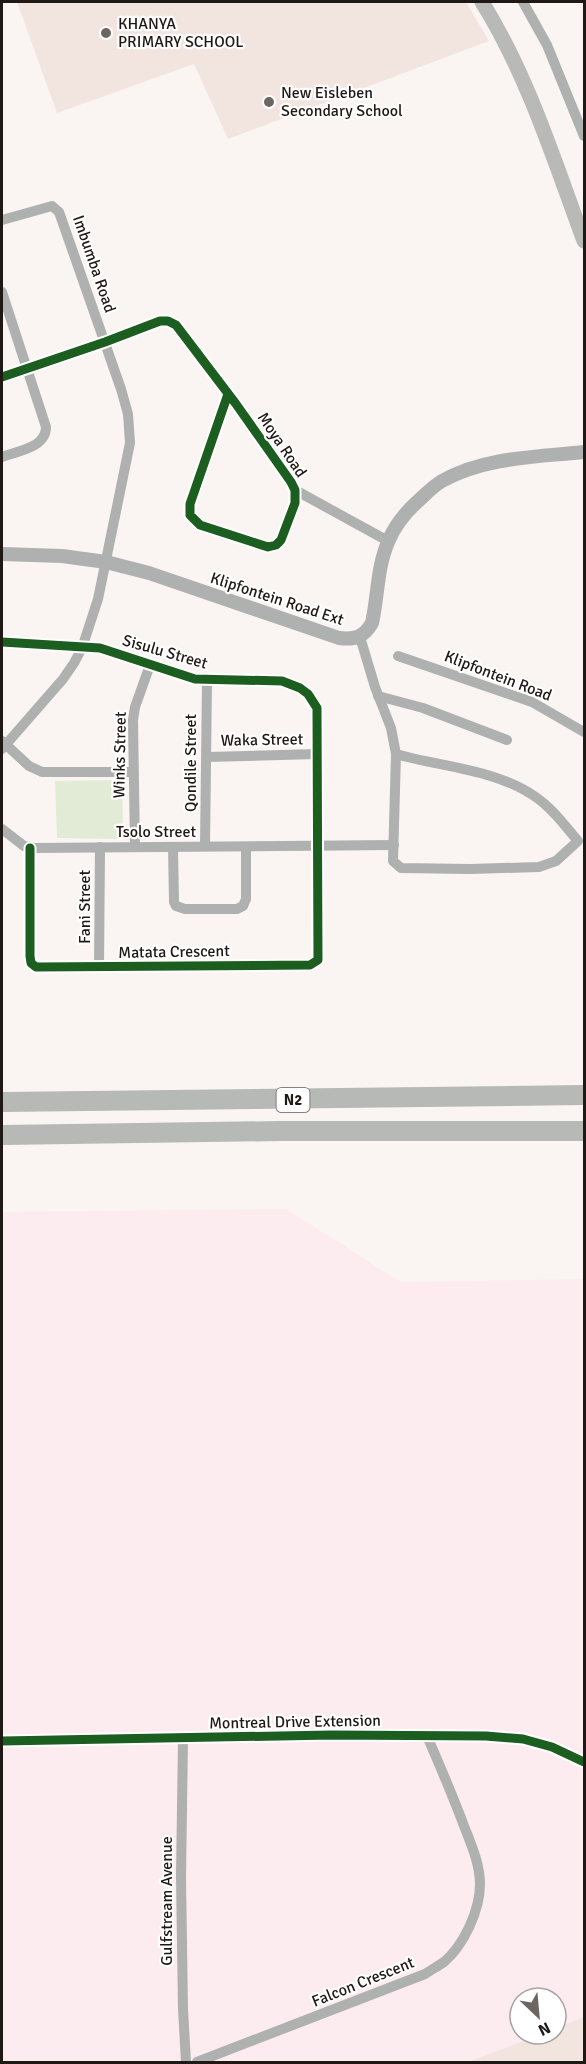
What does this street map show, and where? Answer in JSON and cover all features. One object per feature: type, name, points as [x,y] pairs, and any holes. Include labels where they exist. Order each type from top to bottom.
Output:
[{"type":"highway","name":"N2","points":[[2,1102],[585,1095]]},
{"type":"highway","name":"N2","points":[[2,1135],[282,1131],[585,1131]]},
{"type":"main road","points":[[482,2],[520,72],[585,241]]},
{"type":"street","points":[[523,2],[547,45],[585,136]]},
{"type":"street","points":[[572,104],[585,100]]},
{"type":"street","name":"Imbumba Road","points":[[2,220],[55,207],[65,226],[105,342],[128,414],[130,434],[124,478],[98,599],[82,648],[63,679],[3,745]]},
{"type":"street","points":[[2,296],[46,427],[45,438],[38,443],[2,457]]},
{"type":"street","name":"Moya Road","points":[[2,376],[160,321],[173,323],[182,330],[228,394],[291,482],[295,490],[295,503],[282,540],[276,545],[268,547],[200,525],[190,515],[190,504],[228,394]]},
{"type":"street","name":"Klipfontein Road Ext","points":[[2,554],[62,556],[106,561],[159,576],[339,638],[351,639],[360,637],[368,631],[372,623],[381,562],[388,541],[400,521],[413,506],[440,482],[459,473],[506,461],[585,452]]},
{"type":"street","points":[[295,490],[388,541]]},
{"type":"street","points":[[360,637],[378,696],[391,728],[396,754],[393,861],[401,868],[470,869],[548,865],[556,861],[578,841],[535,796],[488,775],[396,754]]},
{"type":"street","name":"Sisulu Street","points":[[2,642],[100,648],[195,679],[282,681],[300,688],[314,700],[317,708],[317,845]]},
{"type":"street","name":"Klipfontein Road","points":[[398,656],[532,702],[585,732]]},
{"type":"street","name":"Winks Street","points":[[135,847],[133,720],[135,707],[150,665]]},
{"type":"street","name":"Qondile Street","points":[[205,846],[207,680]]},
{"type":"street","points":[[378,696],[423,708],[507,740]]},
{"type":"street","points":[[3,745],[29,766],[42,772],[133,772]]},
{"type":"street","name":"Waka Street","points":[[207,757],[317,754]]},
{"type":"street","points":[[2,829],[18,843],[30,848]]},
{"type":"street","name":"Matata Crescent","points":[[30,848],[31,963],[39,968],[99,968],[313,964],[319,956],[317,845]]},
{"type":"street","name":"Tsolo Street","points":[[30,848],[394,845]]},
{"type":"street","name":"Fani Street","points":[[99,968],[100,847]]},
{"type":"street","points":[[173,847],[174,902],[176,906],[185,909],[237,909],[243,906],[246,899],[246,847]]},
{"type":"street","name":"Montreal Drive Extension","points":[[2,1741],[331,1735],[486,1736],[523,1739],[552,1747],[585,1762]]},
{"type":"street","name":"Falcon Crescent","points":[[197,2062],[424,1974],[445,1961],[460,1944],[477,1903],[480,1885],[478,1867],[455,1802],[427,1736]]},
{"type":"street","name":"Gulfstream Avenue","points":[[183,1739],[181,1877],[186,2062]]},
{"type":"shaded area","name":"New Eisleben Secondary School","points":[[17,2],[466,2],[489,41],[228,139],[194,64],[57,113]]},
{"type":"shaded area","points":[[286,1209],[401,1282],[584,1279],[584,2017],[568,2023],[568,1986],[508,1986],[510,2046],[468,2062],[2,2062],[2,1212]]},
{"type":"shaded area","points":[[584,2017],[584,2062],[468,2062],[510,2046],[568,2046],[568,2023]]},
{"type":"green space","points":[[122,780],[123,834],[118,839],[57,838],[55,781]]},
{"type":"cycle path","points":[[2,377],[160,321],[168,321],[176,325],[236,404],[295,490],[295,503],[281,540],[276,545],[268,547],[200,525],[190,515],[190,504],[228,394]]},
{"type":"cycle path","points":[[2,642],[100,648],[195,679],[282,681],[308,694],[317,708],[318,960],[310,965],[36,967],[31,963],[30,956],[30,848]]},
{"type":"cycle path","points":[[2,1741],[331,1735],[486,1736],[523,1739],[552,1747],[584,1762]]},
{"type":"place","name":"KHANYA PRIMARY SCHOOL","points":[[106,33]]},
{"type":"place","name":"New Eisleben Secondary School","points":[[269,102]]}]
